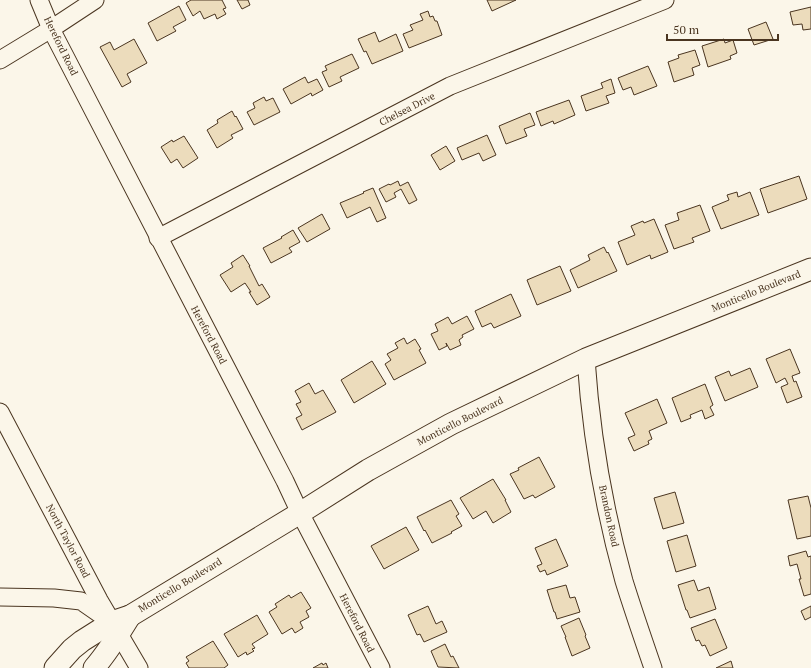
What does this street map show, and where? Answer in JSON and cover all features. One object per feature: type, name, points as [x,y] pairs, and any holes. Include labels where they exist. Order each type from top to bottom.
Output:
[{"type":"main road","name":"Monticello Boulevard","points":[[55,668],[72,649],[82,641],[120,624],[368,470],[451,424],[586,359],[811,270]]},
{"type":"main road","name":"Monticello Boulevard","points":[[94,668],[105,655],[120,624]]},
{"type":"street","name":"Hereford Road","points":[[39,0],[51,29],[158,238],[381,668]]},
{"type":"street","points":[[0,60],[95,0]]},
{"type":"street","name":"Chelsea Drive","points":[[158,238],[450,86],[665,0]]},
{"type":"street","name":"Brandon Road","points":[[586,359],[590,406],[600,475],[612,534],[624,581],[653,668]]},
{"type":"street","name":"North Taylor Road","points":[[0,412],[99,600],[120,624],[139,668]]},
{"type":"street","points":[[0,597],[54,598],[81,601],[120,624]]},
{"type":"building","points":[[191,0],[222,0],[226,8],[223,9],[226,14],[217,19],[215,14],[204,19],[200,11],[193,16],[186,3]]},
{"type":"building","points":[[237,0],[248,0],[250,5],[242,9]]},
{"type":"building","points":[[487,0],[516,0],[492,11]]},
{"type":"building","points":[[179,6],[186,20],[173,27],[176,31],[157,41],[148,23]]},
{"type":"building","points":[[811,7],[811,29],[803,30],[802,24],[793,25],[790,12]]},
{"type":"building","points":[[428,11],[430,17],[433,16],[435,21],[437,21],[442,35],[409,48],[403,34],[413,30],[410,25],[423,20],[420,14]]},
{"type":"building","points":[[766,22],[773,39],[754,45],[748,29]]},
{"type":"building","points":[[375,32],[379,42],[396,34],[403,51],[372,64],[358,39]]},
{"type":"building","points":[[134,39],[147,63],[127,74],[131,82],[122,87],[100,47],[110,42],[114,50]]},
{"type":"building","points":[[724,39],[725,43],[733,40],[737,53],[730,56],[731,59],[708,67],[702,46]]},
{"type":"building","points":[[695,50],[700,65],[692,68],[694,75],[674,82],[668,62],[679,58],[678,55]]},
{"type":"building","points":[[352,54],[359,68],[340,77],[342,81],[329,87],[322,72],[327,70],[325,66]]},
{"type":"building","points":[[648,66],[657,86],[634,95],[631,87],[623,90],[618,78]]},
{"type":"building","points":[[305,77],[308,83],[317,79],[323,90],[312,96],[311,93],[291,104],[283,89]]},
{"type":"building","points":[[611,79],[615,93],[606,96],[609,103],[586,111],[581,96],[603,88],[601,83]]},
{"type":"building","points":[[264,97],[266,101],[273,98],[280,112],[254,125],[247,112],[255,108],[253,103]]},
{"type":"building","points":[[569,100],[575,115],[554,124],[553,121],[541,126],[536,112]]},
{"type":"building","points":[[232,111],[243,129],[231,135],[233,138],[217,148],[207,130],[218,123],[217,120]]},
{"type":"building","points":[[530,113],[535,125],[524,129],[527,136],[506,144],[499,126]]},
{"type":"building","points":[[487,135],[496,155],[483,161],[479,153],[462,160],[457,148]]},
{"type":"building","points":[[184,136],[198,158],[183,168],[177,159],[171,163],[161,147],[172,140],[173,142]]},
{"type":"building","points":[[446,146],[455,161],[440,170],[431,155]]},
{"type":"building","points":[[799,176],[807,199],[768,213],[760,189]]},
{"type":"building","points":[[398,181],[400,186],[408,182],[417,200],[409,204],[401,189],[394,193],[396,197],[386,202],[379,189]]},
{"type":"building","points":[[373,188],[386,218],[377,222],[370,207],[347,218],[340,203]]},
{"type":"building","points":[[737,192],[738,197],[750,192],[759,215],[721,229],[712,207],[729,200],[727,195]]},
{"type":"building","points":[[700,205],[710,231],[692,238],[694,242],[674,249],[665,225],[679,220],[677,213]]},
{"type":"building","points":[[322,214],[330,229],[307,242],[298,228]]},
{"type":"building","points":[[654,219],[668,252],[651,259],[650,255],[627,265],[618,242],[635,235],[631,226],[643,221],[644,223]]},
{"type":"building","points":[[293,230],[300,242],[289,248],[292,252],[271,263],[263,248],[282,238],[281,237]]},
{"type":"building","points":[[604,247],[617,271],[578,288],[570,270],[590,260],[588,255]]},
{"type":"building","points":[[243,255],[259,286],[262,284],[270,297],[257,305],[245,283],[231,292],[220,275],[233,267],[231,263]]},
{"type":"building","points":[[560,266],[571,291],[537,305],[527,280]]},
{"type":"building","points":[[511,294],[521,316],[494,328],[491,323],[482,327],[475,311]]},
{"type":"building","points":[[467,316],[474,329],[462,335],[463,337],[459,340],[461,345],[450,350],[446,343],[447,346],[439,350],[431,334],[438,331],[435,324],[448,317],[452,324]]},
{"type":"building","points":[[404,338],[407,344],[415,339],[421,349],[419,350],[426,363],[394,380],[385,364],[391,360],[387,354],[398,348],[395,343]]},
{"type":"building","points":[[790,349],[800,373],[792,376],[794,382],[796,381],[802,397],[787,403],[781,387],[788,384],[785,378],[776,383],[766,359]]},
{"type":"building","points":[[372,361],[386,384],[354,403],[341,380]]},
{"type":"building","points":[[750,368],[758,387],[725,401],[715,377],[729,371],[731,376]]},
{"type":"building","points":[[309,383],[315,394],[323,390],[336,412],[302,430],[296,418],[302,415],[296,404],[301,402],[295,391]]},
{"type":"building","points":[[705,384],[713,405],[710,407],[714,415],[705,419],[702,410],[690,415],[691,418],[681,422],[672,398]]},
{"type":"building","points":[[657,399],[667,423],[649,431],[652,439],[648,441],[649,444],[634,451],[628,438],[635,435],[625,413]]},
{"type":"building","points":[[539,457],[555,487],[535,498],[533,495],[524,499],[510,474]]},
{"type":"building","points":[[493,479],[506,500],[511,512],[493,523],[486,511],[473,519],[460,498]]},
{"type":"building","points":[[675,492],[684,523],[663,529],[654,498]]},
{"type":"building","points":[[808,496],[811,508],[811,536],[797,539],[788,500]]},
{"type":"building","points":[[451,500],[459,514],[456,516],[462,526],[432,543],[417,517]]},
{"type":"building","points":[[406,527],[419,550],[384,569],[371,546]]},
{"type":"building","points":[[687,535],[696,566],[676,572],[667,541]]},
{"type":"building","points":[[556,539],[568,566],[547,575],[545,570],[540,572],[537,566],[542,564],[535,548]]},
{"type":"building","points":[[806,551],[808,557],[811,556],[811,594],[804,596],[799,579],[801,579],[797,564],[790,566],[788,556]]},
{"type":"building","points":[[694,580],[698,591],[709,587],[716,609],[690,618],[678,585]]},
{"type":"building","points":[[566,585],[570,598],[575,597],[580,612],[557,619],[547,590]]},
{"type":"building","points":[[301,592],[311,608],[306,611],[309,617],[300,622],[303,628],[295,633],[292,628],[282,634],[269,612],[277,607],[275,604],[289,595],[291,598]]},
{"type":"building","points":[[428,606],[436,624],[442,621],[447,632],[424,642],[420,634],[417,635],[408,615]]},
{"type":"building","points":[[811,606],[811,617],[805,620],[801,611]]},
{"type":"building","points":[[257,615],[268,634],[252,644],[255,648],[252,649],[254,651],[247,655],[246,652],[238,657],[224,634]]},
{"type":"building","points":[[579,618],[590,648],[572,656],[561,626]]},
{"type":"building","points":[[715,619],[727,648],[710,656],[705,645],[702,646],[699,640],[696,641],[691,628]]},
{"type":"building","points":[[213,641],[228,665],[224,668],[189,668],[186,663],[189,661],[186,657]]},
{"type":"building","points":[[445,644],[451,657],[453,656],[459,668],[438,667],[431,651]]},
{"type":"building","points":[[731,661],[733,668],[716,668]]},
{"type":"building","points":[[322,663],[323,665],[326,663],[328,668],[313,668]]}]
